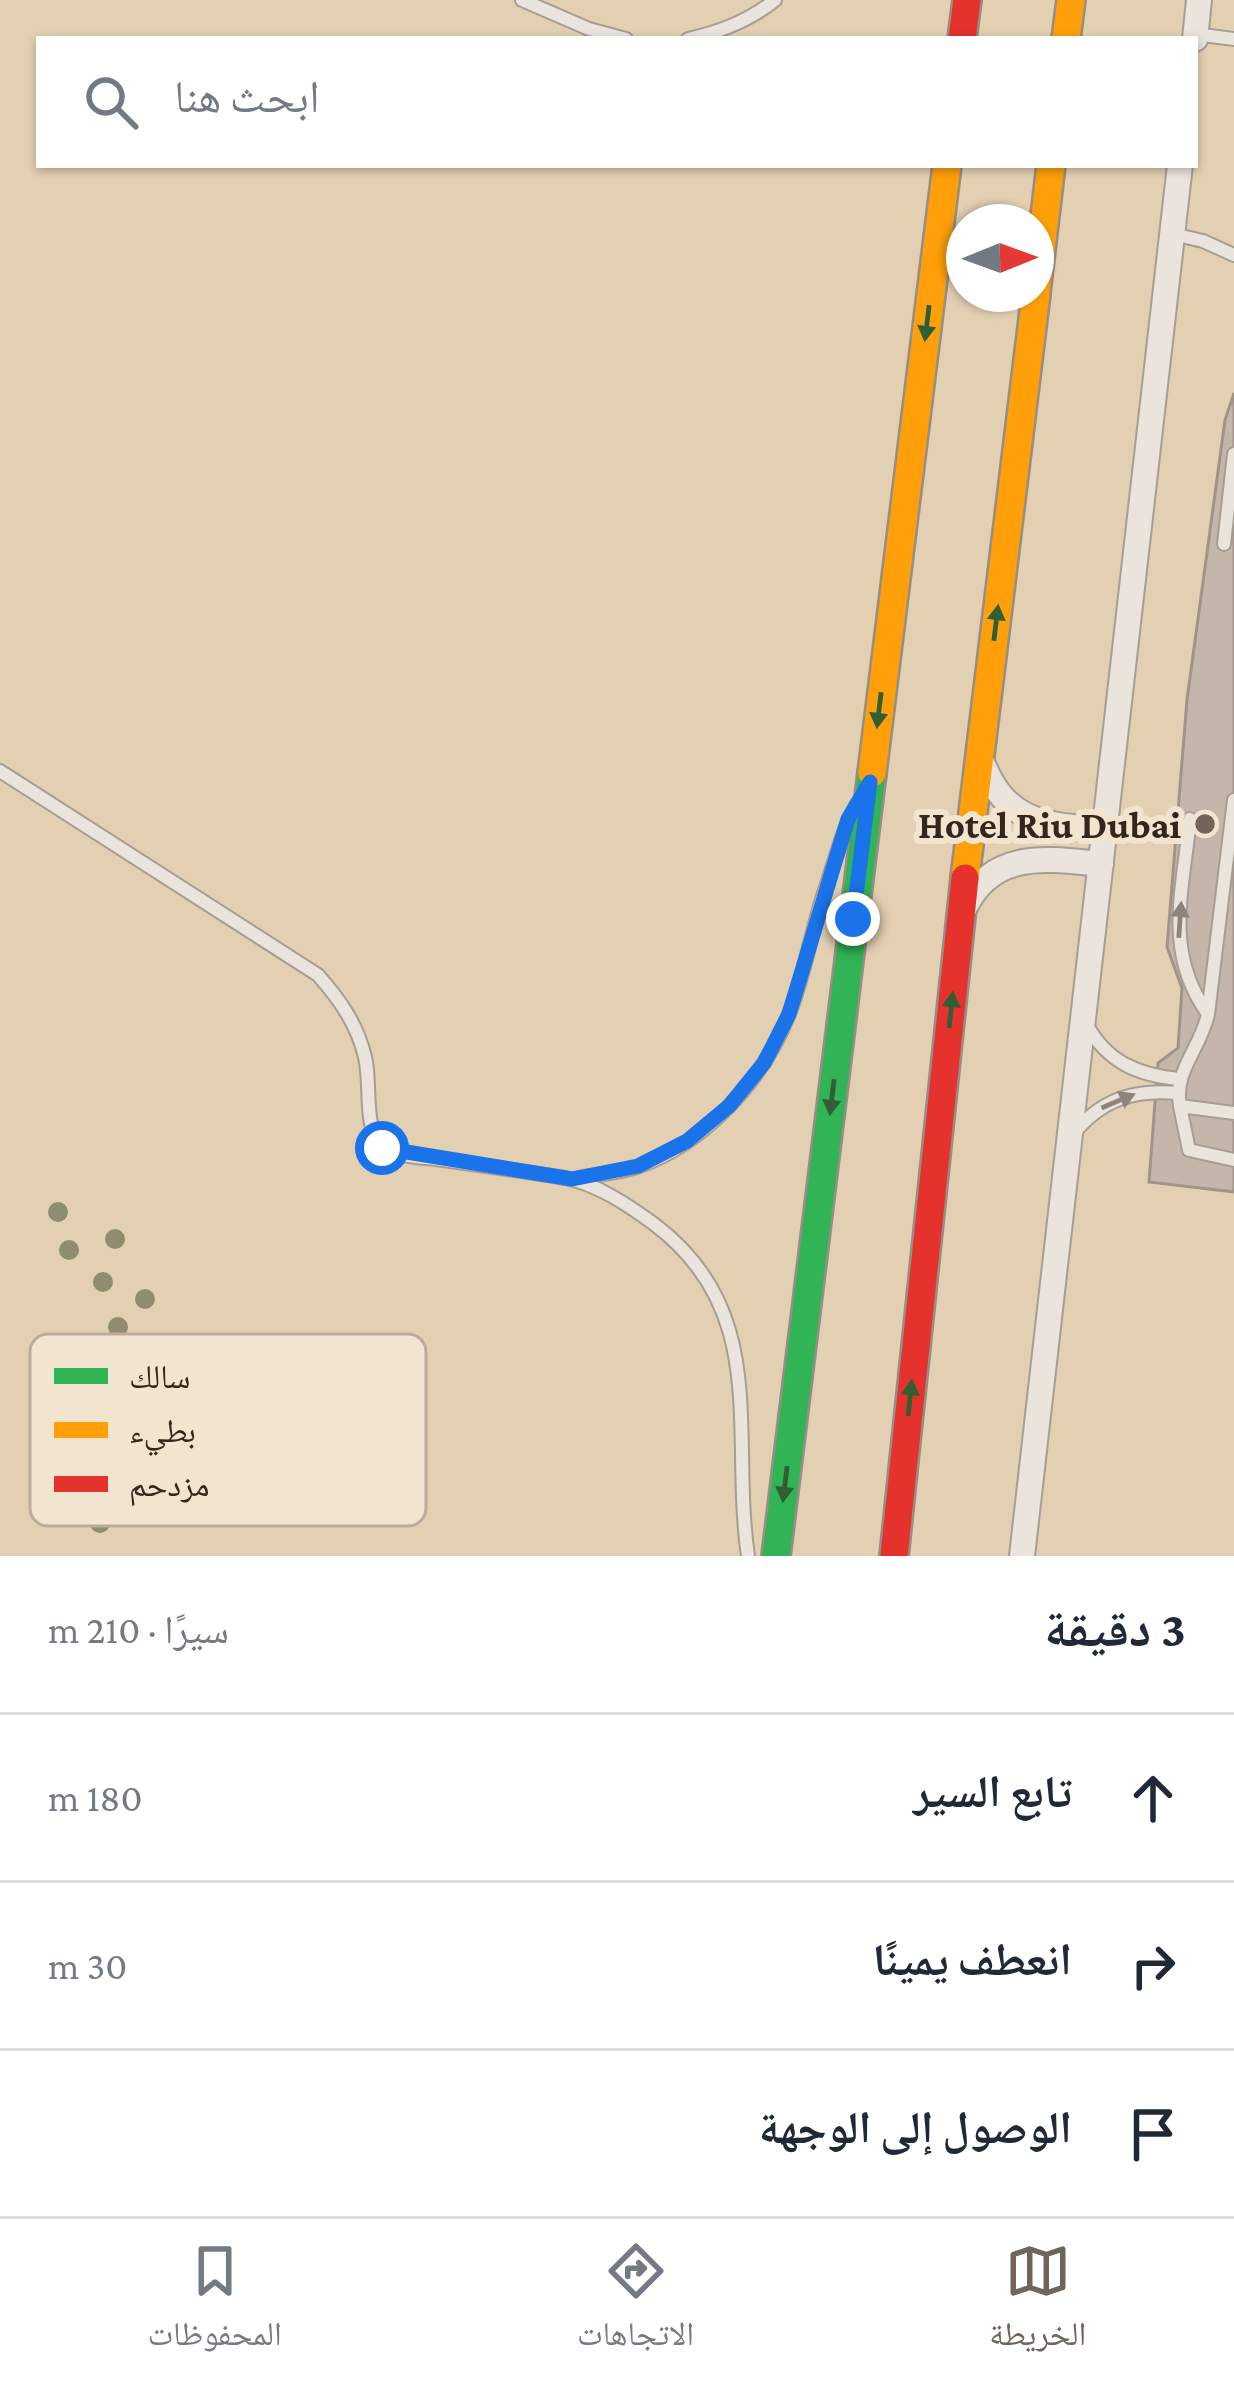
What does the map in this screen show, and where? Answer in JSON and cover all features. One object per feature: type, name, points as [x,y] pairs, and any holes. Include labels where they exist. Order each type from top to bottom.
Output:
[{"type":"main road","points":[[962,36],[967,0]]},
{"type":"main road","points":[[1066,36],[1071,0]]},
{"type":"main road","points":[[776,1556],[947,168]]},
{"type":"main road","points":[[1046,204],[1051,168]]},
{"type":"main road","points":[[894,1556],[961,914],[1034,312]]},
{"type":"street","points":[[1195,36],[1199,0]]},
{"type":"street","points":[[1022,1556],[1180,168]]},
{"type":"street","points":[[980,757],[999,795],[1032,820],[1105,830]]},
{"type":"street","points":[[961,914],[971,895],[1004,866],[1024,859],[1101,865]]},
{"type":"lane","points":[[522,0],[615,36]]},
{"type":"lane","points":[[702,36],[721,32],[775,0]]},
{"type":"lane","points":[[1198,37],[1234,39]]},
{"type":"lane","points":[[1173,234],[1234,255]]},
{"type":"lane","points":[[1224,544],[1234,454]]},
{"type":"lane","points":[[0,771],[318,975],[357,1030],[366,1062],[372,1133],[382,1148],[572,1179],[633,1209],[674,1239],[706,1278],[729,1323],[741,1372],[740,1477],[748,1556]]},
{"type":"lane","points":[[572,1179],[638,1166],[687,1141],[729,1106],[764,1063],[789,1014],[848,819],[870,782]]},
{"type":"lane","points":[[1234,800],[1208,1015],[1179,1093],[1189,1150],[1234,1160]]},
{"type":"lane","points":[[1190,819],[1179,953],[1185,975],[1208,1015]]},
{"type":"lane","points":[[1084,1019],[1112,1058],[1179,1093],[1234,1113]]},
{"type":"lane","points":[[1070,1138],[1085,1120],[1117,1100],[1152,1090],[1179,1093]]},
{"type":"sand","points":[[0,0],[1234,0],[1234,1556],[0,1556]]},
{"type":"building","name":"Hotel Riu Dubai","points":[[1234,393],[1234,1192],[1149,1182],[1158,1063],[1178,1048],[1182,988],[1167,947],[1187,700],[1225,420]]},
{"type":"traffic: fast","points":[[776,1556],[872,773]]},
{"type":"traffic: slow","points":[[1066,36],[1071,0]]},
{"type":"traffic: slow","points":[[872,773],[947,168]]},
{"type":"traffic: slow","points":[[1046,204],[1051,168]]},
{"type":"traffic: slow","points":[[965,878],[1034,312]]},
{"type":"traffic: jam","points":[[962,36],[967,0]]},
{"type":"traffic: jam","points":[[894,1556],[965,878]]},
{"type":"place","name":"Hotel Riu Dubai","points":[[1205,824]]},
{"type":"route","points":[[382,1148],[572,1179],[638,1166],[687,1141],[729,1106],[764,1063],[789,1014],[848,819],[870,782],[853,919]]}]
